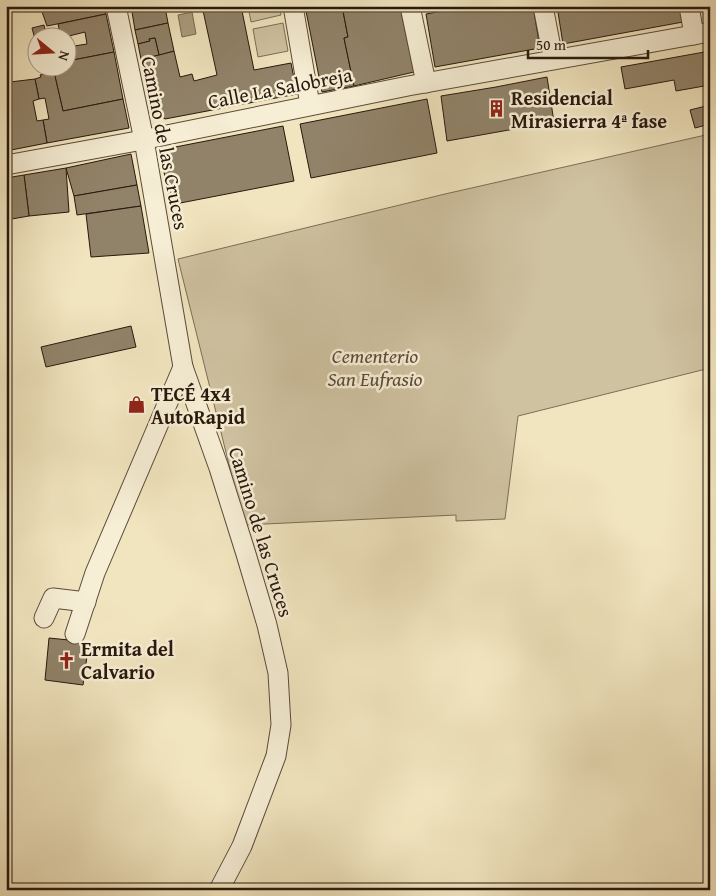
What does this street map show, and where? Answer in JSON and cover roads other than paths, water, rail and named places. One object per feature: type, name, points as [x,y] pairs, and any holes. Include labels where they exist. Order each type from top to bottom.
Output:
[{"type":"street","name":"Camino de las Cruces","points":[[116,6],[144,140],[183,367],[219,468],[246,554],[267,625],[278,682],[281,725],[276,756],[242,846],[220,890]]},
{"type":"street","points":[[293,6],[310,105]]},
{"type":"street","points":[[410,6],[426,83]]},
{"type":"street","points":[[543,6],[551,48]]},
{"type":"street","points":[[689,6],[702,33]]},
{"type":"street","name":"Calle La Salobreja","points":[[6,165],[144,140],[310,105],[702,33]]},
{"type":"street","points":[[75,634],[95,573],[183,367]]},
{"type":"street","points":[[44,618],[53,598],[86,602]]},
{"type":"place","name":"Residencial Mirasierra 4ª fase","points":[[497,109]]},
{"type":"place","name":"TECÉ 4x4 AutoRapid","points":[[137,405]]},
{"type":"place","name":"Ermita del Calvario","points":[[67,661]]},
{"type":"park label","name":"Cementerio San Eufrasio","points":[[375,368]]}]
